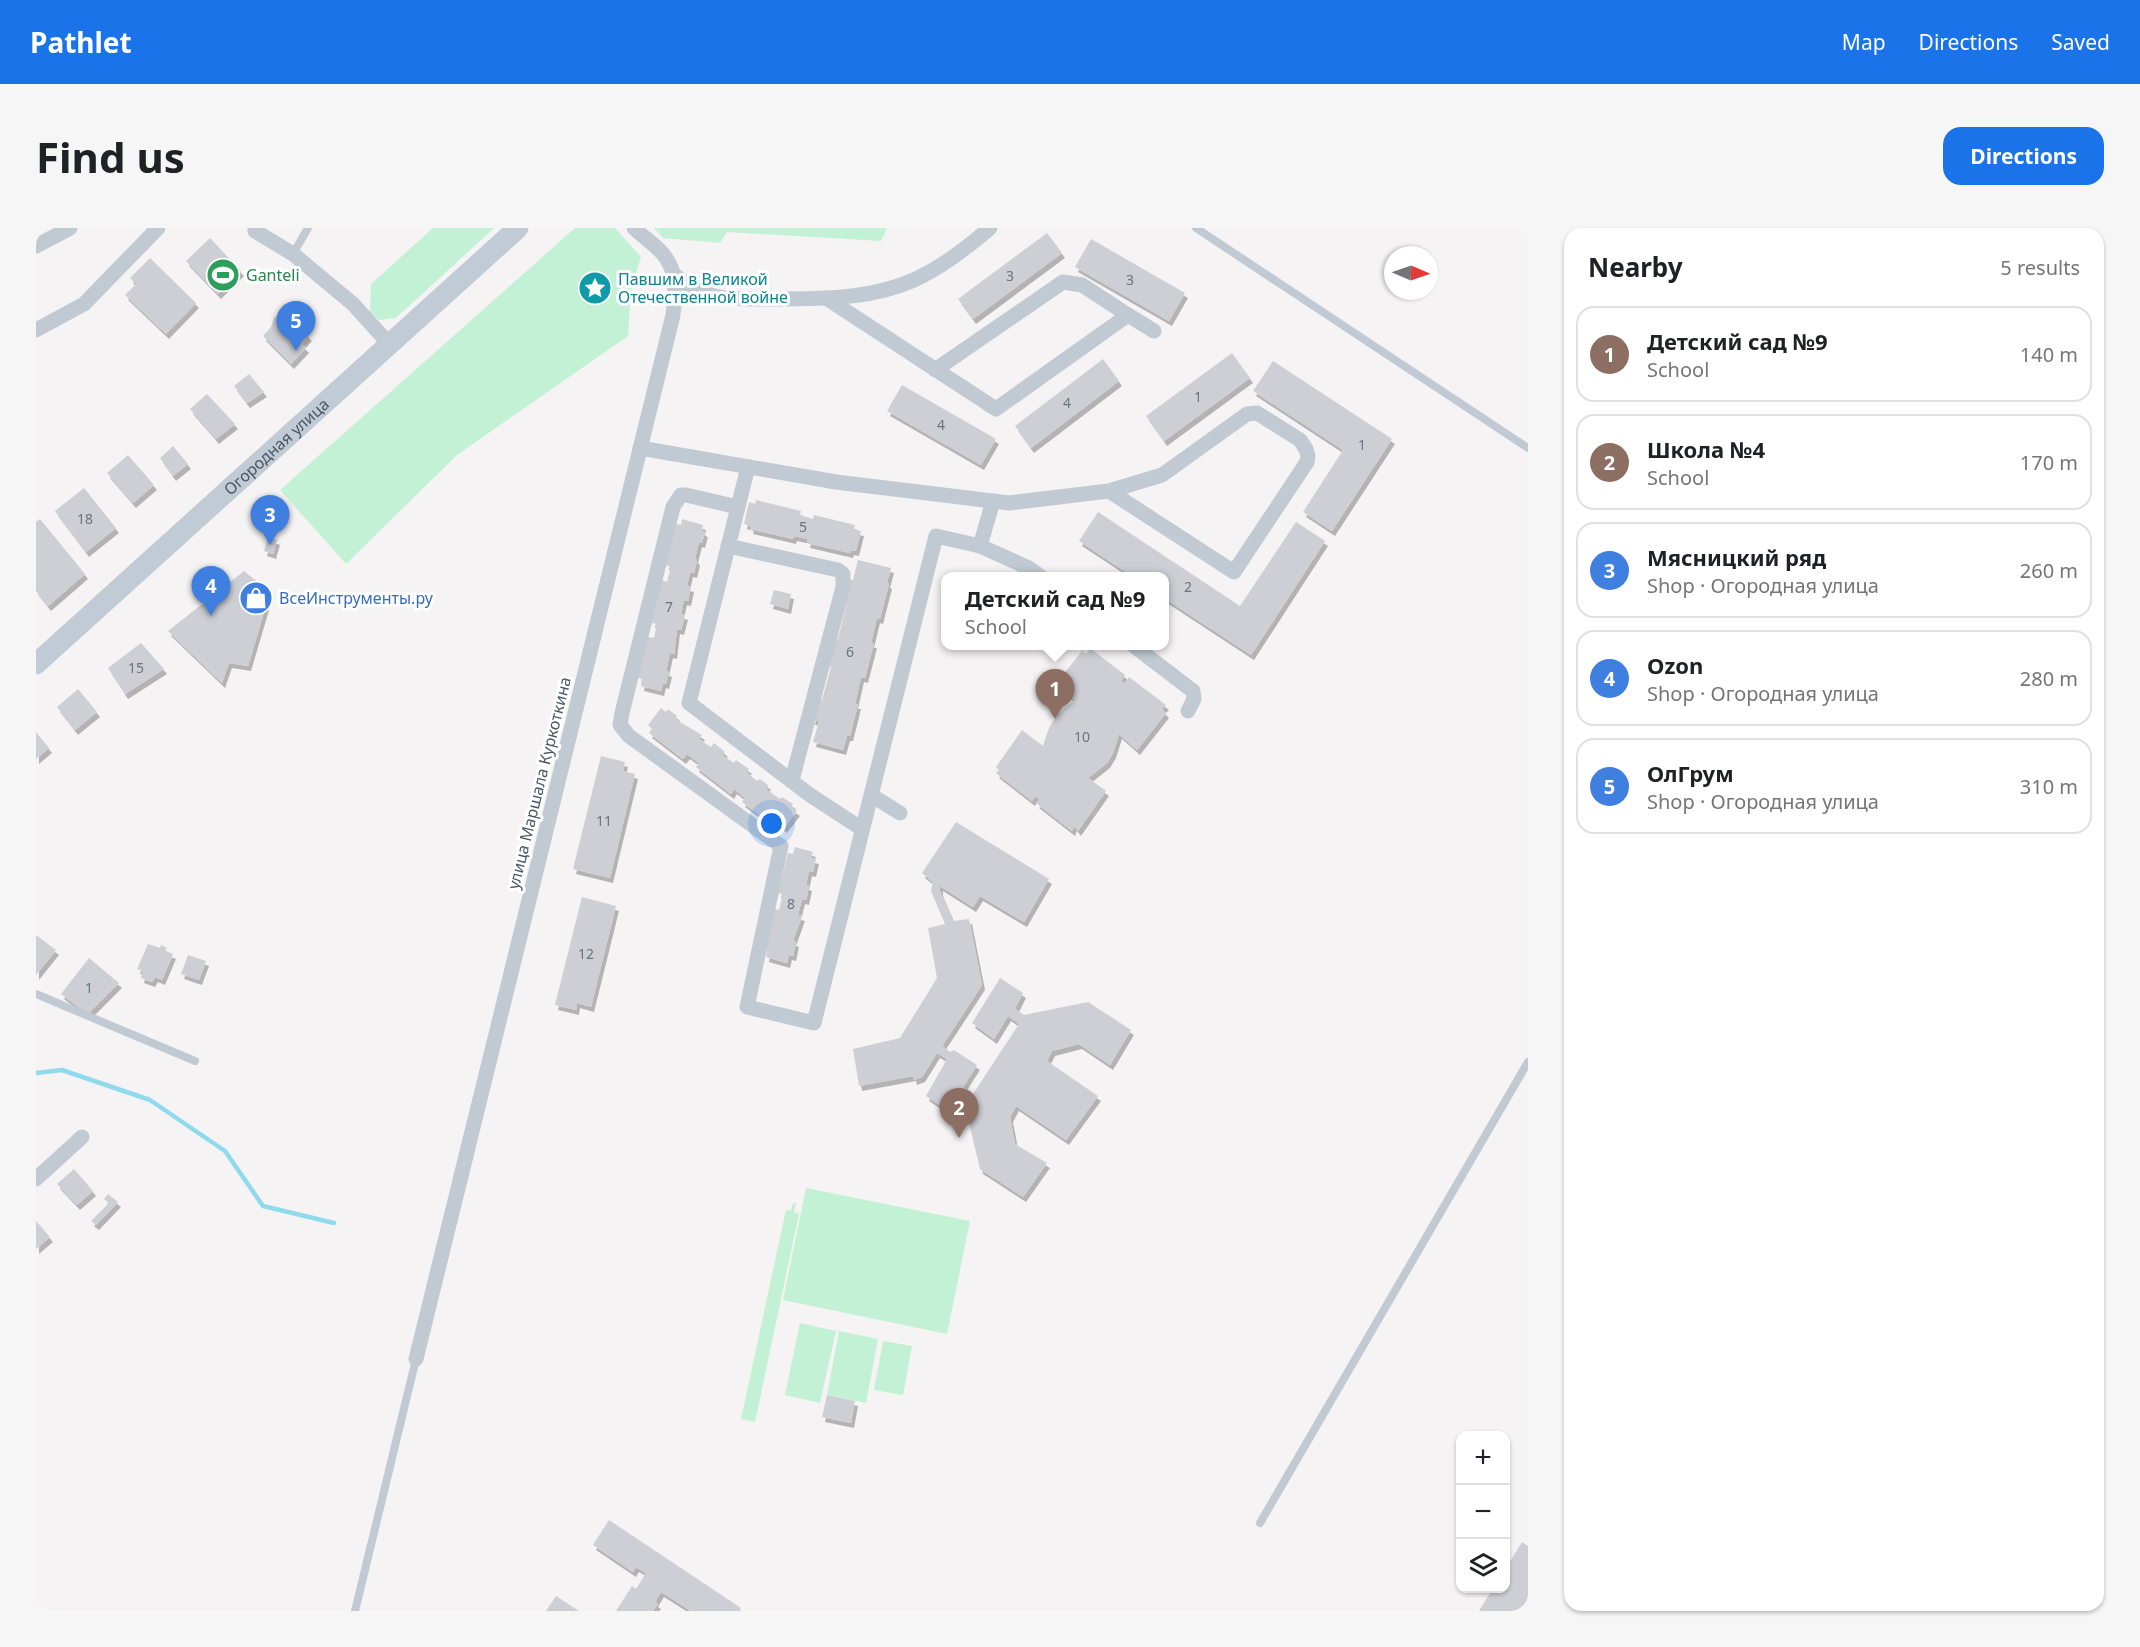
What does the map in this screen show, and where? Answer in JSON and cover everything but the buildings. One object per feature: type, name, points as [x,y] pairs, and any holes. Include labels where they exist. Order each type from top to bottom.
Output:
[{"type":"main road","name":"Огородная улица","points":[[36,664],[518,228]]},
{"type":"street","points":[[36,246],[69,228]]},
{"type":"street","points":[[36,330],[84,304],[158,228]]},
{"type":"street","points":[[634,228],[666,257],[673,273],[702,293],[724,298],[826,298],[870,293],[898,286],[923,276],[971,244],[990,228]]},
{"type":"street","points":[[253,229],[293,254],[352,304],[390,345]]},
{"type":"street","name":"улица Маршала Куркоткина","points":[[416,1359],[673,315],[676,291],[673,273]]},
{"type":"street","points":[[935,370],[1063,282],[1082,285],[1154,331]]},
{"type":"street","points":[[826,298],[996,410],[1128,315]]},
{"type":"street","points":[[640,448],[836,482],[1009,503],[1109,491],[1162,475],[1247,414],[1257,413],[1299,440],[1308,456],[1307,462],[1234,572],[1109,491]]},
{"type":"street","points":[[748,467],[689,703],[862,829]]},
{"type":"street","points":[[738,507],[686,495],[681,495],[673,507],[620,725],[628,736],[781,846],[747,1007],[814,1023],[936,536],[980,546],[1034,572]]},
{"type":"street","points":[[980,546],[993,501]]},
{"type":"street","points":[[728,546],[838,570],[843,574],[843,587],[792,780]]},
{"type":"street","points":[[1140,650],[1193,692],[1194,699],[1188,711]]},
{"type":"street","points":[[871,795],[900,813]]},
{"type":"street","points":[[36,1179],[82,1137]]},
{"type":"lane","points":[[293,254],[308,228]]},
{"type":"lane","points":[[1196,228],[1528,448]]},
{"type":"lane","points":[[36,994],[195,1061]]},
{"type":"lane","points":[[1260,1523],[1528,1062]]},
{"type":"lane","points":[[355,1611],[416,1359]]},
{"type":"green space","points":[[433,228],[494,228],[395,318],[379,320],[370,312],[371,284]]},
{"type":"green space","points":[[575,228],[615,228],[641,257],[631,290],[628,336],[457,455],[346,564],[280,490]]},
{"type":"green space","points":[[654,228],[887,228],[881,241],[727,232],[720,243],[663,238]]},
{"type":"green space","points":[[806,1188],[970,1221],[947,1334],[783,1300]]},
{"type":"green space","points":[[793,1203],[796,1203],[794,1212],[799,1214],[755,1422],[741,1419],[786,1210],[791,1211]]},
{"type":"green space","points":[[800,1323],[836,1331],[820,1403],[785,1395]]},
{"type":"green space","points":[[839,1331],[878,1339],[866,1403],[827,1395]]},
{"type":"green space","points":[[883,1341],[912,1346],[903,1395],[874,1390]]},
{"type":"waterway","points":[[36,1073],[62,1070],[150,1100],[225,1151],[263,1206],[334,1223]]},
{"type":"place","name":"Ganteli","points":[[223,275]]},
{"type":"place","name":"Павшим в Великой Отечественной войне","points":[[595,288]]},
{"type":"place","name":"ОлГрум","points":[[296,351]]},
{"type":"place","name":"Мясницкий ряд","points":[[270,545]]},
{"type":"place","name":"ВсеИнструменты.ру","points":[[256,598]]},
{"type":"place","name":"Ozon","points":[[211,616]]},
{"type":"place","name":"Детский сад №9","points":[[1055,719]]},
{"type":"place","name":"Школа №4","points":[[959,1138]]}]
